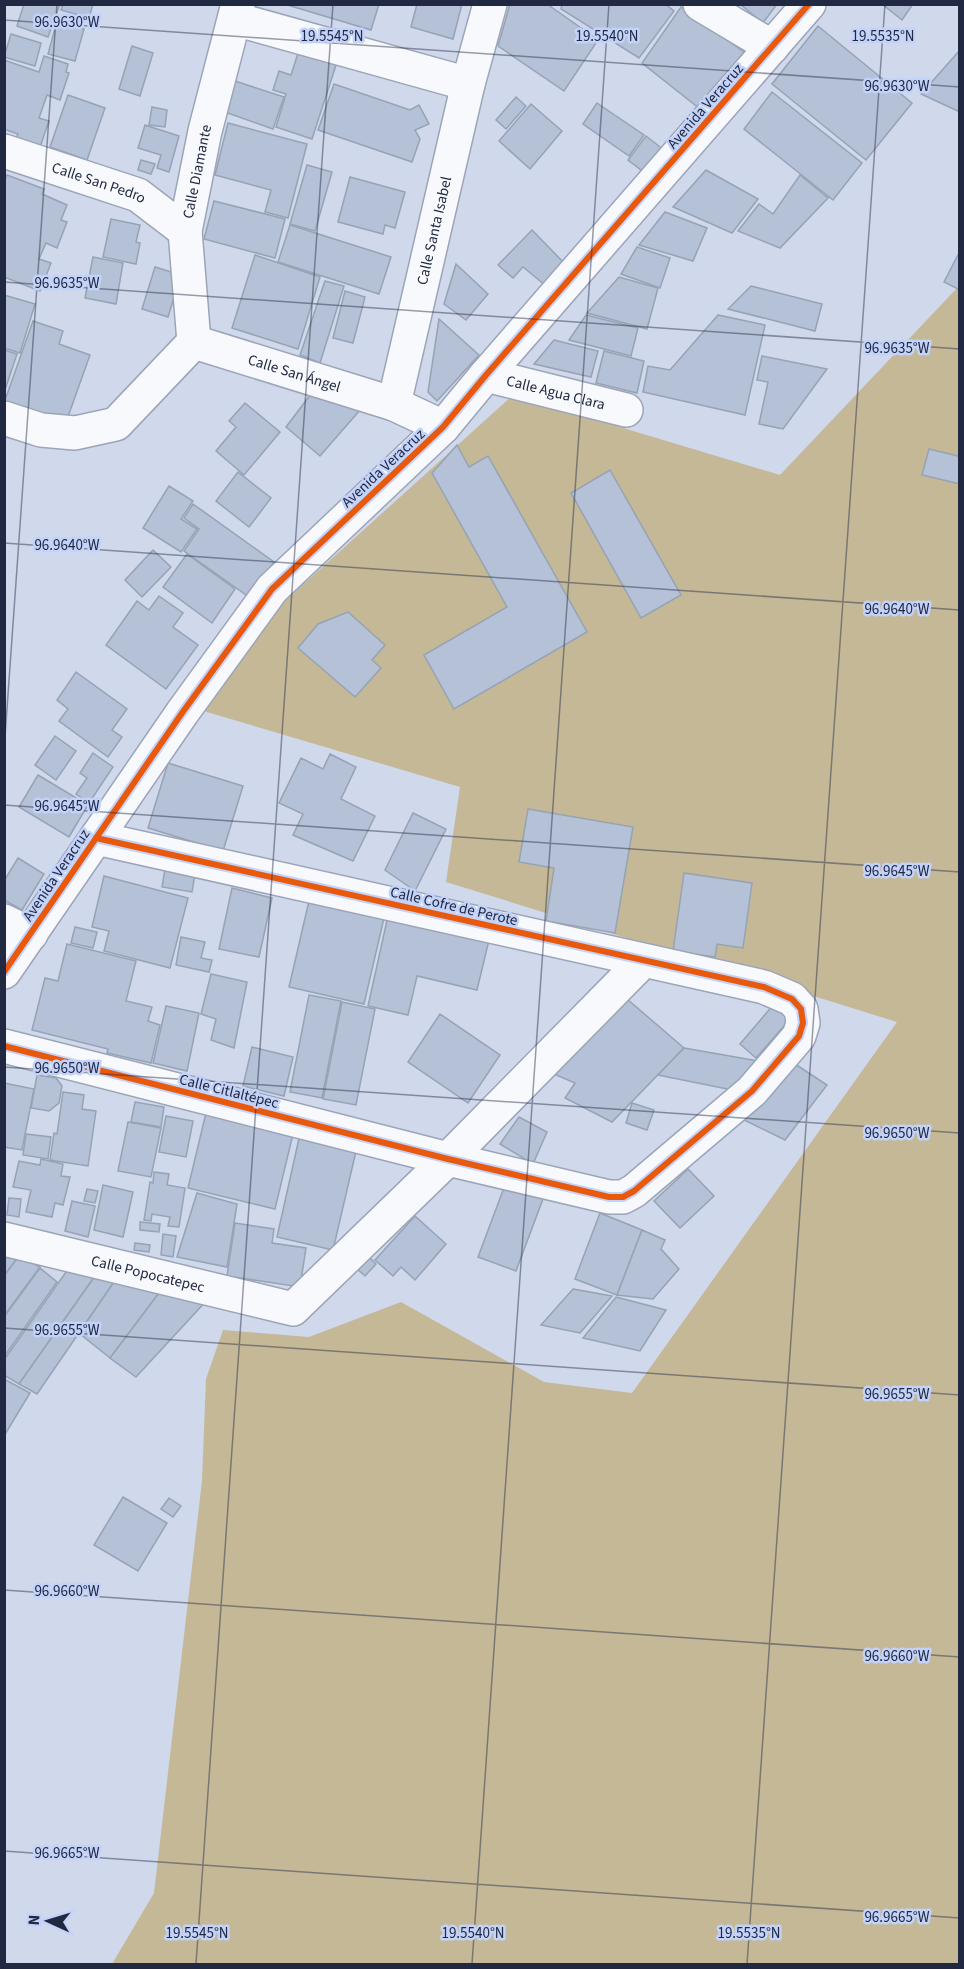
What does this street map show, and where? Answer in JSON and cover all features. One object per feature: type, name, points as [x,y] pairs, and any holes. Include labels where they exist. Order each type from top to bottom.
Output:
[{"type":"street","name":"Calle Santa Isabel","points":[[394,404],[468,84],[490,4]]},
{"type":"street","points":[[700,4],[772,47]]},
{"type":"street","name":"Avenida Veracruz","points":[[4,972],[18,927],[96,838],[182,713],[272,589],[443,427],[809,4]]},
{"type":"street","points":[[237,12],[468,84]]},
{"type":"street","name":"Calle Diamante","points":[[194,342],[185,231],[205,131],[237,12]]},
{"type":"street","name":"Calle San Pedro","points":[[4,152],[138,195],[185,231]]},
{"type":"street","points":[[4,418],[41,430],[75,433],[116,424],[194,342]]},
{"type":"street","name":"Calle San Ángel","points":[[194,342],[394,404]]},
{"type":"street","name":"Calle Agua Clara","points":[[486,375],[626,410]]},
{"type":"street","points":[[394,404],[443,427]]},
{"type":"street","name":"Calle Cofre de Perote","points":[[96,838],[764,987],[792,999],[801,1009]]},
{"type":"street","points":[[448,1159],[643,961]]},
{"type":"street","name":"Calle Citlaltépec","points":[[4,1046],[448,1159],[609,1197],[623,1197],[634,1191],[752,1091],[799,1036],[803,1023],[801,1009]]},
{"type":"street","name":"Calle Popocatepec","points":[[4,1239],[293,1309],[448,1159]]},
{"type":"shaded area","points":[[959,286],[959,1964],[112,1964],[154,1893],[202,1481],[206,1379],[223,1330],[309,1337],[401,1302],[544,1382],[632,1393],[897,1022],[446,882],[460,787],[173,702],[513,395],[780,475]]},
{"type":"building","points":[[24,4],[60,4],[48,37],[17,26]]},
{"type":"building","points":[[63,4],[93,4],[89,18],[61,10]]},
{"type":"building","points":[[284,4],[379,4],[371,30]]},
{"type":"building","points":[[417,4],[462,4],[453,39],[411,27]]},
{"type":"building","points":[[510,4],[547,4],[598,40],[564,91],[498,46]]},
{"type":"building","points":[[562,4],[665,4],[674,11],[639,58],[561,9]]},
{"type":"building","points":[[740,4],[777,4],[763,23]]},
{"type":"building","points":[[882,4],[913,4],[902,20]]},
{"type":"building","points":[[681,7],[744,52],[700,109],[642,63]]},
{"type":"building","points":[[57,21],[84,29],[75,61],[48,54]]},
{"type":"building","points":[[818,26],[912,103],[866,160],[772,84]]},
{"type":"building","points":[[11,34],[41,43],[35,66],[4,57]]},
{"type":"building","points":[[132,46],[153,53],[140,96],[119,89]]},
{"type":"building","points":[[300,47],[338,59],[312,139],[276,127],[286,94],[273,90],[279,71],[291,75]]},
{"type":"building","points":[[960,50],[960,112],[921,94]]},
{"type":"building","points":[[44,56],[68,64],[66,72],[69,73],[60,100],[47,95],[39,118],[49,121],[40,147],[16,138],[18,134],[4,129],[4,60],[39,72]]},
{"type":"building","points":[[235,81],[284,97],[273,129],[225,112]]},
{"type":"building","points":[[334,84],[410,110],[419,105],[429,124],[415,130],[420,139],[412,162],[318,130]]},
{"type":"building","points":[[772,92],[862,163],[833,200],[744,129]]},
{"type":"building","points":[[68,95],[105,108],[87,160],[50,147]]},
{"type":"building","points":[[516,97],[526,106],[506,129],[496,120]]},
{"type":"building","points":[[597,103],[644,135],[629,156],[583,124]]},
{"type":"building","points":[[531,104],[562,131],[530,169],[499,141]]},
{"type":"building","points":[[152,107],[167,110],[165,127],[149,125]]},
{"type":"building","points":[[228,123],[307,144],[288,218],[265,212],[271,190],[215,175]]},
{"type":"building","points":[[145,125],[179,136],[169,172],[157,168],[161,155],[138,148]]},
{"type":"building","points":[[646,136],[664,150],[645,173],[628,160]]},
{"type":"building","points":[[141,160],[155,164],[151,174],[138,170]]},
{"type":"building","points":[[307,165],[332,172],[315,231],[290,224]]},
{"type":"building","points":[[706,170],[758,199],[732,233],[673,207]]},
{"type":"building","points":[[7,175],[44,189],[42,194],[67,205],[61,220],[67,222],[57,248],[46,243],[39,259],[51,263],[40,291],[4,277],[4,182]]},
{"type":"building","points":[[800,175],[828,198],[780,248],[738,231],[759,204],[773,214]]},
{"type":"building","points":[[350,177],[405,192],[395,228],[385,225],[383,234],[338,222]]},
{"type":"building","points":[[214,201],[285,219],[275,258],[204,239]]},
{"type":"building","points":[[665,212],[707,228],[693,261],[639,245]]},
{"type":"building","points":[[111,219],[140,225],[136,242],[140,243],[136,264],[103,257]]},
{"type":"building","points":[[290,225],[391,257],[379,294],[278,262]]},
{"type":"building","points":[[532,230],[566,265],[545,285],[523,267],[513,278],[498,265]]},
{"type":"building","points":[[637,247],[670,258],[660,288],[621,274]]},
{"type":"building","points":[[960,251],[960,290],[944,282]]},
{"type":"building","points":[[255,255],[320,277],[298,349],[232,328]]},
{"type":"building","points":[[93,257],[123,263],[116,304],[85,298]]},
{"type":"building","points":[[456,264],[488,294],[466,320],[444,304]]},
{"type":"building","points":[[155,267],[181,275],[168,317],[142,309]]},
{"type":"building","points":[[619,277],[658,288],[647,329],[587,313]]},
{"type":"building","points":[[325,281],[344,286],[320,363],[300,355]]},
{"type":"building","points":[[751,286],[822,304],[815,331],[728,309]]},
{"type":"building","points":[[345,291],[365,297],[353,343],[333,338]]},
{"type":"building","points":[[4,295],[35,304],[20,353],[4,348]]},
{"type":"building","points":[[586,315],[638,328],[631,356],[569,340]]},
{"type":"building","points":[[718,315],[765,325],[745,415],[643,392],[648,366],[670,370]]},
{"type":"building","points":[[439,319],[479,355],[437,401],[428,392]]},
{"type":"building","points":[[33,321],[63,331],[59,344],[90,355],[65,425],[4,403]]},
{"type":"building","points":[[554,340],[598,351],[591,377],[534,364]]},
{"type":"building","points":[[4,350],[17,354],[4,393]]},
{"type":"building","points":[[604,351],[644,361],[637,393],[596,383]]},
{"type":"building","points":[[762,356],[827,369],[783,429],[759,424],[768,382],[757,380]]},
{"type":"building","points":[[311,394],[360,410],[320,456],[286,427]]},
{"type":"building","points":[[245,403],[280,432],[244,475],[216,451],[236,427],[229,421]]},
{"type":"building","points":[[457,445],[469,467],[488,456],[587,632],[454,709],[424,655],[507,607],[432,473]]},
{"type":"building","points":[[929,449],[958,456],[960,449],[960,484],[922,475]]},
{"type":"building","points":[[610,470],[681,595],[641,618],[571,493]]},
{"type":"building","points":[[238,472],[271,498],[249,527],[216,501]]},
{"type":"building","points":[[169,486],[193,501],[181,519],[197,529],[181,552],[143,528]]},
{"type":"building","points":[[193,504],[274,562],[249,597],[184,551],[199,529],[184,518]]},
{"type":"building","points":[[153,550],[171,567],[142,597],[125,580]]},
{"type":"building","points":[[187,554],[235,589],[212,623],[163,587]]},
{"type":"building","points":[[159,596],[183,613],[173,627],[198,645],[166,689],[106,645],[137,601],[149,610]]},
{"type":"building","points":[[348,612],[385,645],[372,660],[381,668],[355,697],[298,648],[318,624]]},
{"type":"building","points":[[76,672],[127,709],[112,730],[122,737],[108,757],[59,721],[68,709],[57,700]]},
{"type":"building","points":[[55,736],[76,751],[56,780],[35,765]]},
{"type":"building","points":[[93,753],[113,767],[89,803],[76,794],[87,778],[80,773]]},
{"type":"building","points":[[330,754],[356,767],[341,799],[375,816],[353,861],[293,835],[303,814],[279,803],[301,758],[323,769]]},
{"type":"building","points":[[168,763],[243,786],[223,851],[148,828]]},
{"type":"building","points":[[38,775],[88,805],[69,837],[19,807]]},
{"type":"building","points":[[528,809],[633,827],[615,933],[546,921],[554,868],[519,862]]},
{"type":"building","points":[[413,813],[446,829],[415,891],[385,870]]},
{"type":"building","points":[[18,858],[44,874],[22,910],[4,900],[4,881]]},
{"type":"building","points":[[165,869],[195,874],[192,892],[162,887]]},
{"type":"building","points":[[684,873],[752,883],[743,948],[717,944],[715,957],[673,951]]},
{"type":"building","points":[[104,876],[188,898],[170,968],[104,951],[109,931],[92,927]]},
{"type":"building","points":[[232,888],[272,898],[259,957],[219,949]]},
{"type":"building","points":[[309,901],[384,918],[364,1004],[289,987]]},
{"type":"building","points":[[388,916],[489,940],[477,990],[417,976],[408,1015],[368,1006]]},
{"type":"building","points":[[75,927],[97,932],[93,948],[71,943]]},
{"type":"building","points":[[181,937],[205,942],[201,958],[212,960],[209,972],[176,965]]},
{"type":"building","points":[[67,944],[136,961],[126,1001],[152,1007],[148,1021],[160,1025],[151,1063],[107,1053],[108,1049],[32,1030],[45,978],[58,981]]},
{"type":"building","points":[[211,974],[247,982],[234,1048],[211,1040],[216,1019],[201,1014]]},
{"type":"building","points":[[309,995],[341,1001],[322,1098],[290,1092]]},
{"type":"building","points":[[780,997],[797,1011],[756,1058],[740,1044]]},
{"type":"building","points":[[627,999],[684,1048],[612,1122],[565,1098],[575,1083],[554,1074]]},
{"type":"building","points":[[342,1002],[375,1009],[356,1105],[323,1099]]},
{"type":"building","points":[[166,1006],[199,1013],[187,1071],[153,1063]]},
{"type":"building","points":[[440,1014],[500,1055],[468,1103],[408,1062]]},
{"type":"building","points":[[252,1047],[293,1057],[284,1096],[243,1086]]},
{"type":"building","points":[[684,1048],[764,1062],[737,1091],[658,1075]]},
{"type":"building","points":[[792,1062],[827,1085],[785,1140],[738,1117]]},
{"type":"building","points":[[37,1075],[56,1078],[62,1086],[59,1103],[49,1111],[31,1108]]},
{"type":"building","points":[[4,1083],[34,1089],[22,1150],[4,1147]]},
{"type":"building","points":[[63,1092],[84,1095],[82,1109],[96,1111],[88,1166],[50,1160],[54,1133],[57,1134]]},
{"type":"building","points":[[135,1102],[164,1107],[161,1127],[131,1122]]},
{"type":"building","points":[[632,1103],[654,1110],[647,1130],[626,1123]]},
{"type":"building","points":[[206,1113],[293,1134],[275,1209],[188,1188]]},
{"type":"building","points":[[166,1116],[193,1121],[186,1157],[159,1152]]},
{"type":"building","points":[[519,1117],[547,1132],[533,1164],[500,1144]]},
{"type":"building","points":[[128,1122],[161,1128],[151,1177],[118,1171]]},
{"type":"building","points":[[26,1134],[51,1137],[48,1159],[23,1155]]},
{"type":"building","points":[[300,1134],[357,1147],[333,1250],[277,1237]]},
{"type":"building","points":[[41,1159],[63,1164],[61,1176],[70,1177],[63,1205],[55,1203],[52,1217],[26,1212],[31,1190],[13,1187],[19,1161],[40,1165]]},
{"type":"building","points":[[688,1169],[714,1196],[680,1228],[654,1201]]},
{"type":"building","points":[[154,1172],[169,1174],[167,1185],[185,1188],[179,1227],[168,1226],[170,1217],[152,1214],[151,1221],[144,1220],[150,1182],[153,1183]]},
{"type":"building","points":[[103,1185],[133,1192],[123,1237],[94,1230]]},
{"type":"building","points":[[505,1185],[543,1199],[516,1271],[478,1257]]},
{"type":"building","points":[[87,1189],[98,1191],[95,1203],[84,1201]]},
{"type":"building","points":[[197,1193],[237,1204],[227,1267],[177,1257]]},
{"type":"building","points":[[9,1198],[21,1199],[19,1217],[7,1215]]},
{"type":"building","points":[[72,1201],[95,1206],[88,1237],[65,1231]]},
{"type":"building","points":[[600,1213],[642,1230],[617,1295],[575,1279]]},
{"type":"building","points":[[415,1216],[446,1244],[415,1280],[401,1267],[393,1276],[375,1260]]},
{"type":"building","points":[[140,1222],[160,1224],[159,1232],[140,1230]]},
{"type":"building","points":[[235,1223],[274,1229],[272,1243],[306,1248],[300,1287],[227,1276]]},
{"type":"building","points":[[642,1230],[665,1240],[661,1249],[679,1269],[653,1299],[617,1295]]},
{"type":"building","points":[[163,1234],[176,1236],[173,1257],[161,1255]]},
{"type":"building","points":[[135,1243],[150,1245],[149,1252],[134,1250]]},
{"type":"building","points":[[4,1254],[19,1256],[4,1276]]},
{"type":"building","points":[[19,1256],[40,1267],[4,1316],[4,1276]]},
{"type":"building","points":[[368,1256],[376,1264],[365,1276],[356,1268]]},
{"type":"building","points":[[71,1265],[95,1276],[19,1384],[4,1375],[4,1360]]},
{"type":"building","points":[[40,1268],[57,1282],[4,1357],[4,1317]]},
{"type":"building","points":[[95,1276],[116,1279],[37,1394],[19,1384]]},
{"type":"building","points":[[116,1279],[159,1293],[110,1358],[79,1333]]},
{"type":"building","points":[[573,1289],[612,1296],[580,1333],[541,1325]]},
{"type":"building","points":[[159,1293],[208,1299],[136,1377],[110,1358]]},
{"type":"building","points":[[616,1297],[666,1310],[640,1351],[583,1338]]},
{"type":"building","points":[[4,1379],[30,1393],[4,1436]]},
{"type":"building","points":[[123,1497],[167,1523],[138,1571],[94,1545]]},
{"type":"building","points":[[169,1498],[181,1506],[173,1517],[161,1509]]},
{"type":"cycle path","points":[[4,972],[182,713],[272,589],[443,427],[809,4]]},
{"type":"cycle path","points":[[4,1046],[448,1159],[609,1197],[623,1197],[634,1191],[752,1091],[799,1036],[803,1023],[801,1009],[792,999],[764,987],[96,838]]}]
